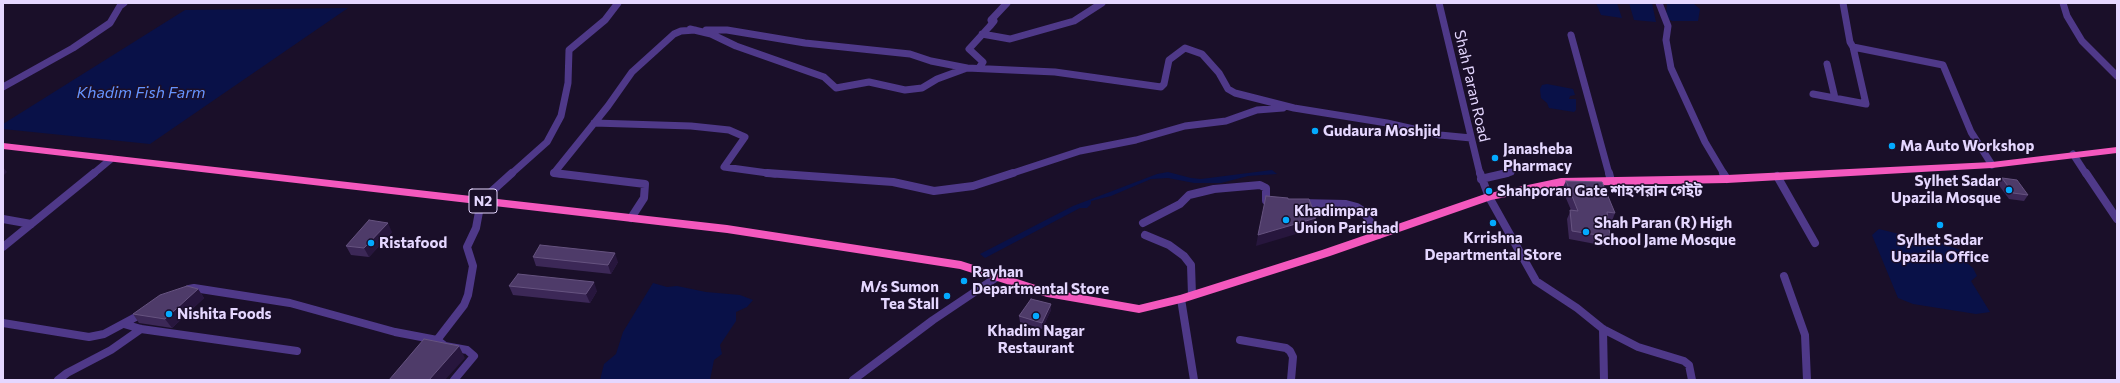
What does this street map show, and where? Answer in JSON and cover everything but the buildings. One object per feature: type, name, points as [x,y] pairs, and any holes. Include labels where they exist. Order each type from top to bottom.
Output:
[{"type":"highway","name":"N2","points":[[3,146],[727,229],[961,265],[1047,293],[1139,309],[1181,299],[1379,235],[1489,197],[1561,182],[1727,179],[1992,165],[2073,154],[2117,150]]},
{"type":"street","points":[[3,87],[73,48],[110,23],[120,6],[124,3]]},
{"type":"street","points":[[437,340],[464,305],[468,295],[473,266],[467,247],[476,228],[481,201],[547,142],[561,116],[568,83],[569,50],[605,20],[618,3]]},
{"type":"street","points":[[980,68],[983,62],[969,49],[994,21],[991,20],[1006,3]]},
{"type":"street","points":[[1092,3],[1101,4]]},
{"type":"street","name":"Shah Paran Road","points":[[1439,3],[1481,179],[1489,197],[1536,281],[1577,308],[1603,329],[1638,347],[1684,361],[1688,365],[1692,380]]},
{"type":"street","points":[[1659,3],[1668,26],[1666,40],[1672,68],[1705,142],[1727,179]]},
{"type":"street","points":[[1813,94],[1866,104],[1853,47],[1845,20],[1843,3]]},
{"type":"street","points":[[2063,3],[2067,16],[2080,38],[2117,76]]},
{"type":"street","points":[[982,34],[1010,38],[1074,21],[1101,4]]},
{"type":"street","points":[[631,218],[644,198],[646,184],[554,173],[608,106],[632,72],[674,34],[690,29],[727,30],[805,42],[910,54],[931,61],[967,68],[1055,72],[1161,87],[1164,84],[1166,68],[1169,60],[1185,48],[1195,50],[1202,54],[1219,73],[1228,89],[1235,93],[1294,108],[1387,123],[1440,135],[1471,138]]},
{"type":"street","points":[[690,29],[712,34],[736,46],[824,77],[836,88],[869,82],[890,88],[922,88],[937,79],[967,68]]},
{"type":"street","points":[[1570,35],[1611,181]]},
{"type":"street","points":[[1853,47],[1943,65],[1971,132],[1992,165]]},
{"type":"street","points":[[1827,64],[1835,98]]},
{"type":"street","points":[[594,123],[691,126],[729,130],[744,136],[724,167],[783,175],[893,182],[934,192],[973,186],[1080,151],[1136,140],[1185,126],[1226,121],[1257,110],[1294,108]]},
{"type":"street","points":[[2073,154],[2117,219]]},
{"type":"street","points":[[3,247],[112,159]]},
{"type":"street","points":[[1481,179],[1511,172]]},
{"type":"street","points":[[1777,176],[1815,243]]},
{"type":"street","points":[[1143,223],[1180,204],[1189,195],[1214,190],[1260,185],[1266,188],[1267,203],[1277,203]]},
{"type":"street","points":[[1290,202],[1346,204],[1357,207],[1363,211],[1379,235]]},
{"type":"street","points":[[3,219],[30,224]]},
{"type":"street","points":[[1145,235],[1170,245],[1184,256],[1191,265],[1193,281],[1192,295]]},
{"type":"street","points":[[1784,276],[1805,335],[1807,380]]},
{"type":"street","points":[[854,380],[933,320],[997,277]]},
{"type":"street","points":[[179,293],[194,288],[290,303],[395,332],[437,340],[445,346],[467,350],[474,356],[454,380]]},
{"type":"street","points":[[1181,299],[1194,380]]},
{"type":"street","points":[[3,322],[89,337],[104,334],[151,308]]},
{"type":"street","points":[[124,324],[141,329],[297,351]]},
{"type":"street","points":[[58,380],[67,373],[111,350],[141,329]]},
{"type":"street","points":[[1603,329],[1604,380]]},
{"type":"street","points":[[419,349],[425,338]]},
{"type":"street","points":[[1240,340],[1286,348],[1290,351],[1292,357],[1291,380]]},
{"type":"water","points":[[1596,3],[1617,3],[1622,18],[1601,15]]},
{"type":"water","points":[[1629,3],[1652,3],[1656,22],[1634,20]]},
{"type":"water","points":[[1667,3],[1694,4],[1700,9],[1698,21],[1672,21],[1666,18]]},
{"type":"water","name":"Khadim Fish Farm","points":[[348,8],[150,144],[3,129],[3,124],[185,10]]},
{"type":"water","points":[[1547,84],[1573,89],[1575,95],[1570,96],[1569,99],[1576,99],[1576,110],[1574,112],[1549,108],[1547,103],[1541,98],[1540,89],[1542,85]]},
{"type":"water","points":[[1272,170],[1277,174],[1248,176],[1221,183],[1194,183],[1168,178],[1151,179],[1111,196],[1091,201],[1091,204],[1087,208],[1080,208],[985,258],[980,254],[1073,206],[1157,174],[1168,172],[1201,179]]},
{"type":"water","points":[[1879,229],[1903,235],[1916,242],[1938,242],[1963,251],[1967,263],[1973,268],[1977,276],[1971,281],[1990,312],[1976,314],[1913,304],[1898,298],[1872,235]]},
{"type":"water","points":[[653,283],[667,287],[677,286],[706,292],[740,295],[753,300],[747,307],[736,312],[736,321],[720,345],[722,354],[714,360],[710,380],[600,380],[604,364],[616,354],[623,332]]},
{"type":"place","name":"Gudaura Moshjid","points":[[1315,131]]},
{"type":"place","name":"Ma Auto Workshop","points":[[1892,146]]},
{"type":"place","name":"Janasheba Pharmacy","points":[[1495,158]]},
{"type":"place","name":"Sylhet Sadar Upazila Mosque","points":[[2009,190]]},
{"type":"place","name":"Shahporan Gate শাহপরান গেইট","points":[[1489,191]]},
{"type":"place","name":"Khadimpara Union Parishad","points":[[1286,220]]},
{"type":"place","name":"Krrishna Departmental Store","points":[[1493,223]]},
{"type":"place","name":"Sylhet Sadar Upazila Office","points":[[1940,225]]},
{"type":"place","name":"Shah Paran (R) High School Jame Mosque","points":[[1586,232]]},
{"type":"place","name":"Ristafood","points":[[371,243]]},
{"type":"place","name":"Rayhan Departmental Store","points":[[964,281]]},
{"type":"place","name":"M/s Sumon Tea Stall","points":[[947,296]]},
{"type":"place","name":"Nishita Foods","points":[[169,314]]},
{"type":"place","name":"Khadim Nagar Restaurant","points":[[1036,316]]}]
